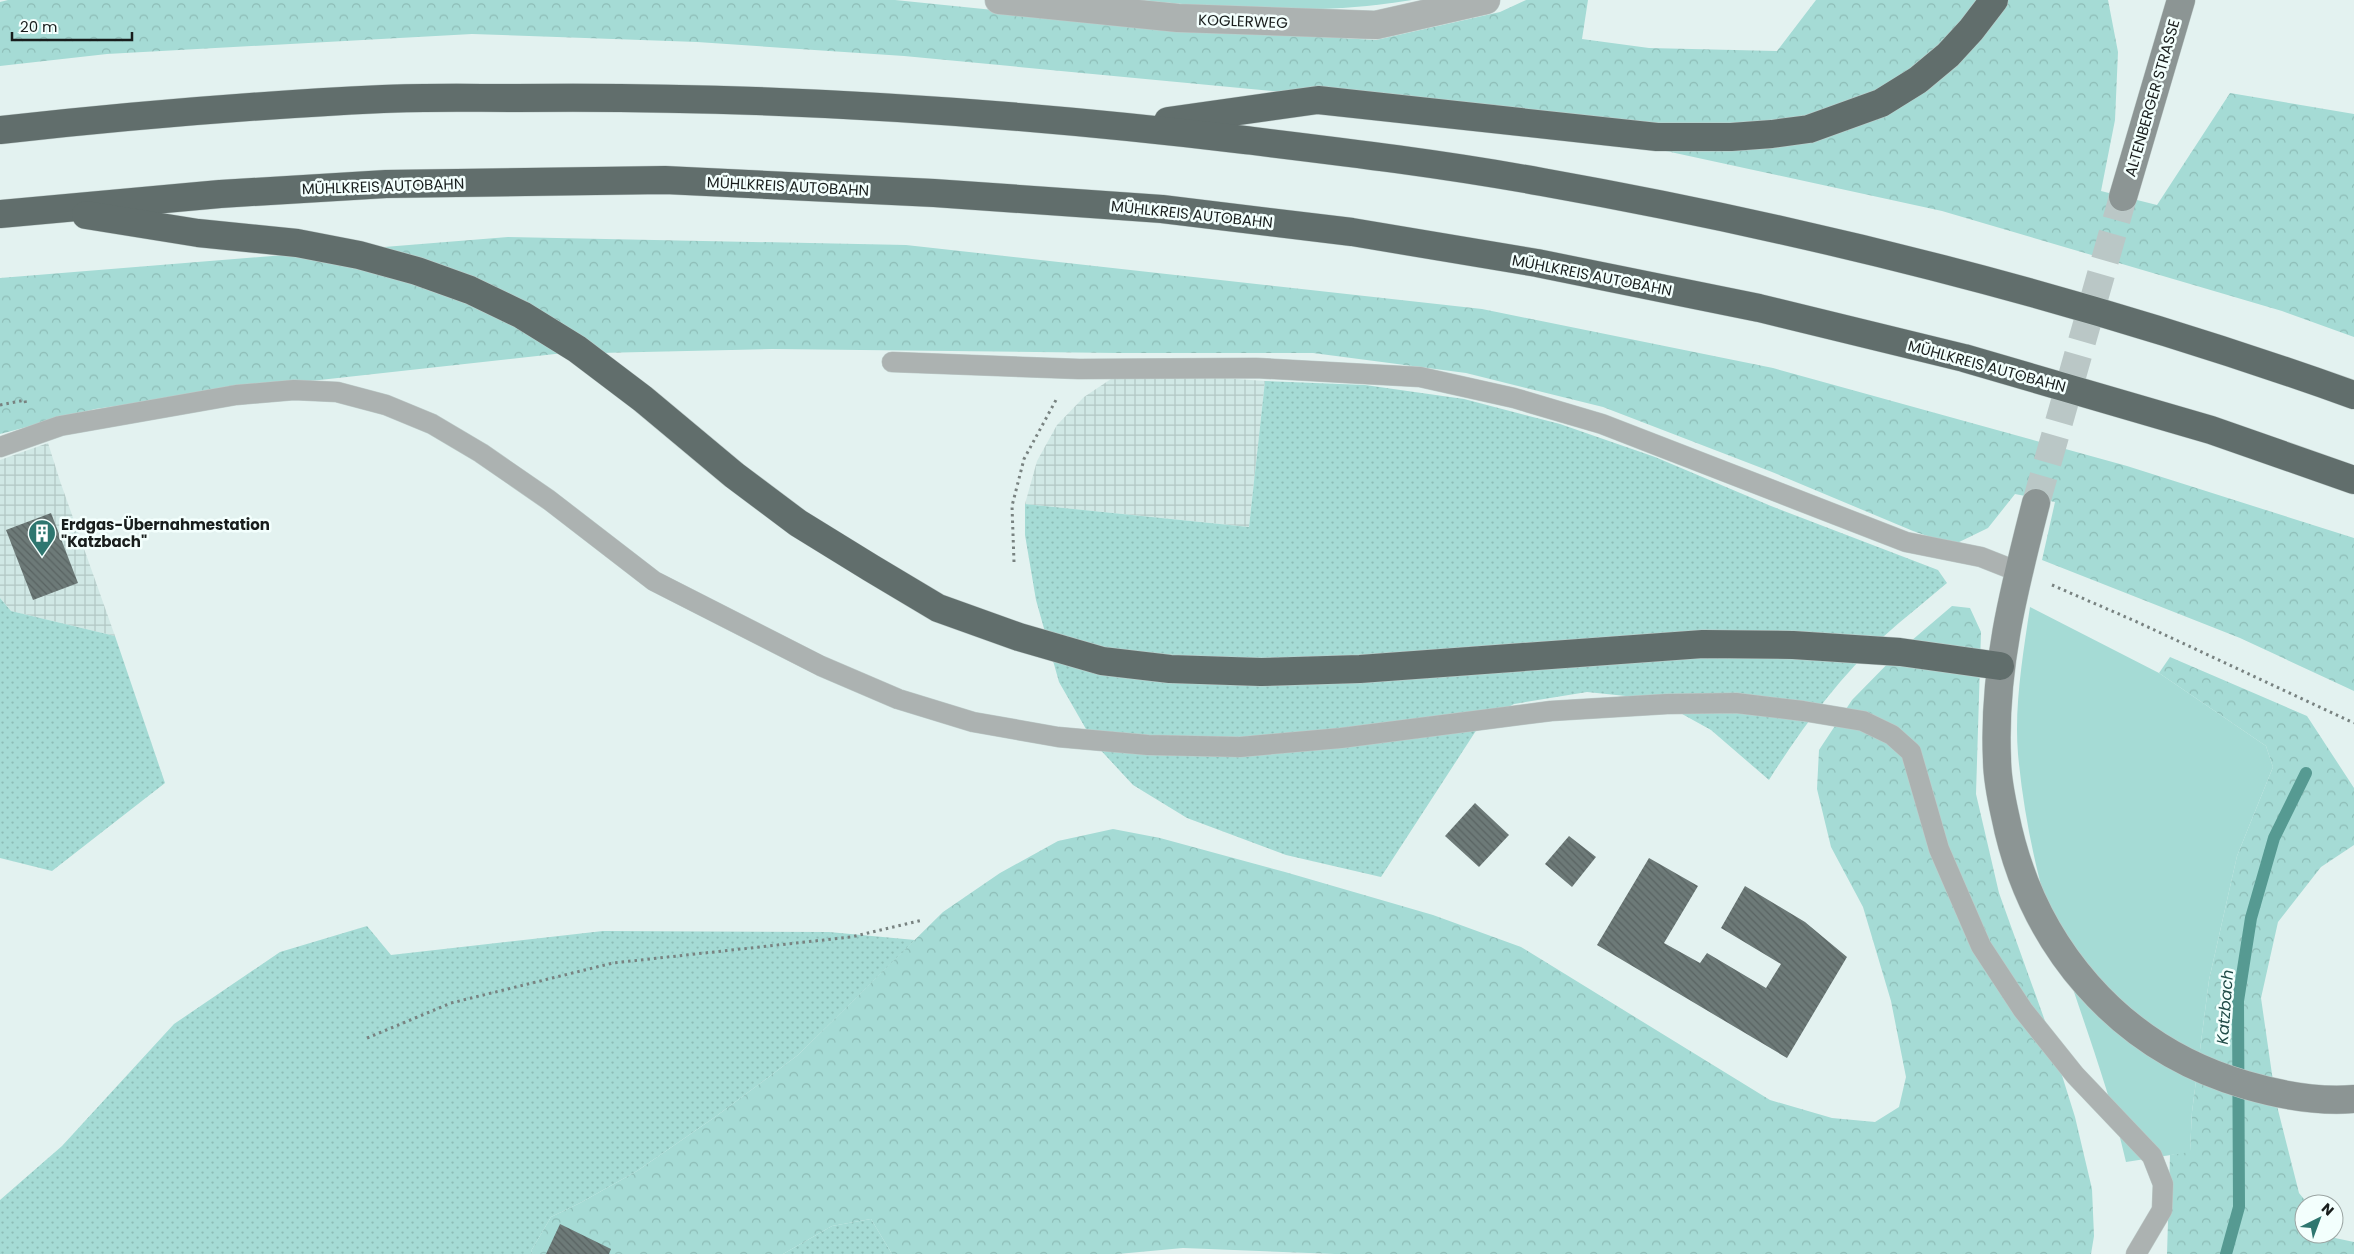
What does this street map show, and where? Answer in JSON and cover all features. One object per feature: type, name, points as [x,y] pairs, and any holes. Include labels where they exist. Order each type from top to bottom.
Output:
[{"type":"highway","points":[[1130,126],[1318,100],[1657,136],[1731,137],[1809,129],[1881,103],[1918,80],[1948,55],[1971,30],[1994,0]]},
{"type":"highway","points":[[0,130],[124,116],[385,99],[637,96],[910,108],[1130,126],[1352,153],[1539,181],[1757,224],[1953,272],[2157,330],[2354,395]]},
{"type":"highway","name":"MÜHLKREIS AUTOBAHN","points":[[0,214],[45,208],[220,194],[386,184],[665,180],[934,193],[1162,209],[1352,232],[1537,263],[1759,308],[1964,358],[2211,430],[2354,480]]},
{"type":"highway","points":[[45,208],[198,233],[306,245],[359,255],[401,266],[470,290],[522,316],[577,349],[644,399],[742,481],[798,523],[938,608],[1019,637],[1102,661],[1170,669],[1261,672],[1350,670],[1703,644],[1793,645],[1900,652],[2000,666]]},
{"type":"street","name":"KOGLERWEG","points":[[999,0],[1178,18],[1376,25],[1486,0]]},
{"type":"street","name":"ALTENBERGER STRASSE","points":[[2123,197],[2180,0]]},
{"type":"street","points":[[2036,503],[2019,572],[2000,666],[1997,760],[2001,794],[2016,862],[2030,897],[2045,926],[2070,965],[2089,989],[2118,1017],[2181,1060],[2214,1076],[2261,1089],[2321,1099],[2354,1098]]},
{"type":"lane","points":[[892,362],[1079,369],[1256,368],[1430,379],[1514,398],[1602,424],[1906,542],[1981,557],[2019,572]]},
{"type":"lane","points":[[0,447],[60,426],[236,395],[294,390],[337,392],[386,405],[432,424],[481,453],[548,500],[654,581],[821,666],[898,700],[973,722],[1058,737],[1148,745],[1240,747],[1341,738],[1552,711],[1667,704],[1736,704],[1804,711],[1863,721],[1892,735],[1911,752],[1939,849],[1982,946],[2023,1010],[2074,1074],[2152,1156],[2163,1184],[2162,1210],[2136,1254]]},
{"type":"path","points":[[1014,562],[1012,506],[1024,458],[1050,409],[1079,369]]},
{"type":"path","points":[[2019,572],[2135,621],[2354,723]]},
{"type":"path","points":[[366,1038],[450,1003],[613,963],[851,937],[923,920]]},
{"type":"shaded area","points":[[1223,378],[1265,381],[1249,527],[1025,504],[1037,461],[1057,425],[1084,397],[1111,379]]},
{"type":"shaded area","points":[[48,443],[115,636],[11,611],[0,598],[0,460]]},
{"type":"green space","points":[[8,0],[895,0],[1182,29],[1376,40],[1500,12],[1526,0],[1588,0],[1582,39],[1649,48],[1777,51],[1816,0],[2108,0],[2118,52],[2115,120],[2101,191],[2157,205],[2230,93],[2354,114],[2354,337],[2282,311],[1942,211],[1629,143],[1304,94],[904,56],[697,42],[472,34],[107,54],[0,66],[0,2]]},
{"type":"green space","points":[[1142,0],[1412,0],[1345,8],[1277,9],[1209,6]]},
{"type":"green space","points":[[508,237],[906,245],[1482,309],[1773,368],[2127,466],[2354,538],[2354,691],[2240,638],[2042,560],[2055,502],[2015,494],[1988,528],[1953,545],[1913,531],[1772,472],[1603,407],[1466,373],[1313,353],[772,349],[555,354],[228,390],[95,409],[0,434],[0,278]]},
{"type":"green space","points":[[1265,381],[1365,385],[1464,399],[1560,424],[1655,457],[1771,506],[1938,570],[1947,583],[1883,637],[1851,669],[1808,723],[1769,780],[1711,730],[1655,699],[1587,692],[1514,704],[1481,723],[1381,877],[1286,855],[1187,818],[1133,785],[1094,743],[1059,682],[1036,600],[1025,535],[1025,504],[1249,527]]},
{"type":"green space","points":[[0,598],[11,611],[115,636],[165,783],[52,871],[0,858]]},
{"type":"green space","points":[[1952,606],[1970,608],[1981,632],[1976,794],[1999,893],[2045,1021],[2075,1117],[2092,1189],[2094,1236],[2091,1254],[1335,1254],[1183,1248],[1118,1254],[892,1254],[871,1219],[832,1226],[783,1254],[533,1254],[531,1251],[551,1217],[637,1171],[715,1117],[798,1055],[943,912],[1000,873],[1058,841],[1113,829],[1160,838],[1285,872],[1433,915],[1521,947],[1770,1100],[1832,1118],[1875,1122],[1899,1107],[1906,1077],[1891,1001],[1863,907],[1831,847],[1817,789],[1819,750],[1852,700],[1904,647]]},
{"type":"green space","points":[[2030,607],[2159,673],[2266,746],[2273,767],[2237,856],[2209,980],[2192,1112],[2190,1152],[2126,1162],[2100,1069],[2059,948],[2039,877],[2030,836],[2018,754],[2018,699]]},
{"type":"green space","points":[[2170,657],[2307,716],[2354,788],[2354,845],[2321,867],[2278,922],[2261,998],[2276,1102],[2300,1194],[2294,1194],[2294,1244],[2344,1244],[2344,1240],[2354,1242],[2354,1254],[2167,1254],[2170,1155],[2190,1151],[2192,1112],[2209,980],[2237,856],[2273,767],[2266,746],[2159,673]]},
{"type":"green space","points":[[367,926],[391,955],[603,931],[829,932],[915,940],[798,1055],[715,1117],[637,1171],[551,1217],[531,1251],[533,1254],[0,1254],[0,1200],[62,1146],[174,1024],[280,952]]},
{"type":"green space","points":[[871,1219],[892,1254],[783,1254],[832,1226]]},
{"type":"building","name":"Erdgas-Übernahmestation \"Katzbach\"","points":[[51,513],[78,583],[33,600],[6,530]]},
{"type":"building","points":[[1475,803],[1509,835],[1479,867],[1445,836]]},
{"type":"building","points":[[1569,836],[1596,857],[1572,887],[1545,864]]},
{"type":"building","points":[[1649,858],[1698,886],[1664,943],[1700,963],[1707,953],[1766,988],[1781,964],[1721,928],[1745,886],[1805,922],[1847,957],[1787,1058],[1597,945]]},
{"type":"building","points":[[560,1224],[611,1249],[609,1254],[546,1254]]},
{"type":"waterway","name":"Katzbach","points":[[2226,1254],[2239,1207],[2238,1001],[2251,918],[2274,838],[2306,773]]},
{"type":"tunnel","points":[[2036,503],[2123,197]]},
{"type":"place","name":"Erdgas-Übernahmestation \"Katzbach\"","points":[[42,557]]}]
